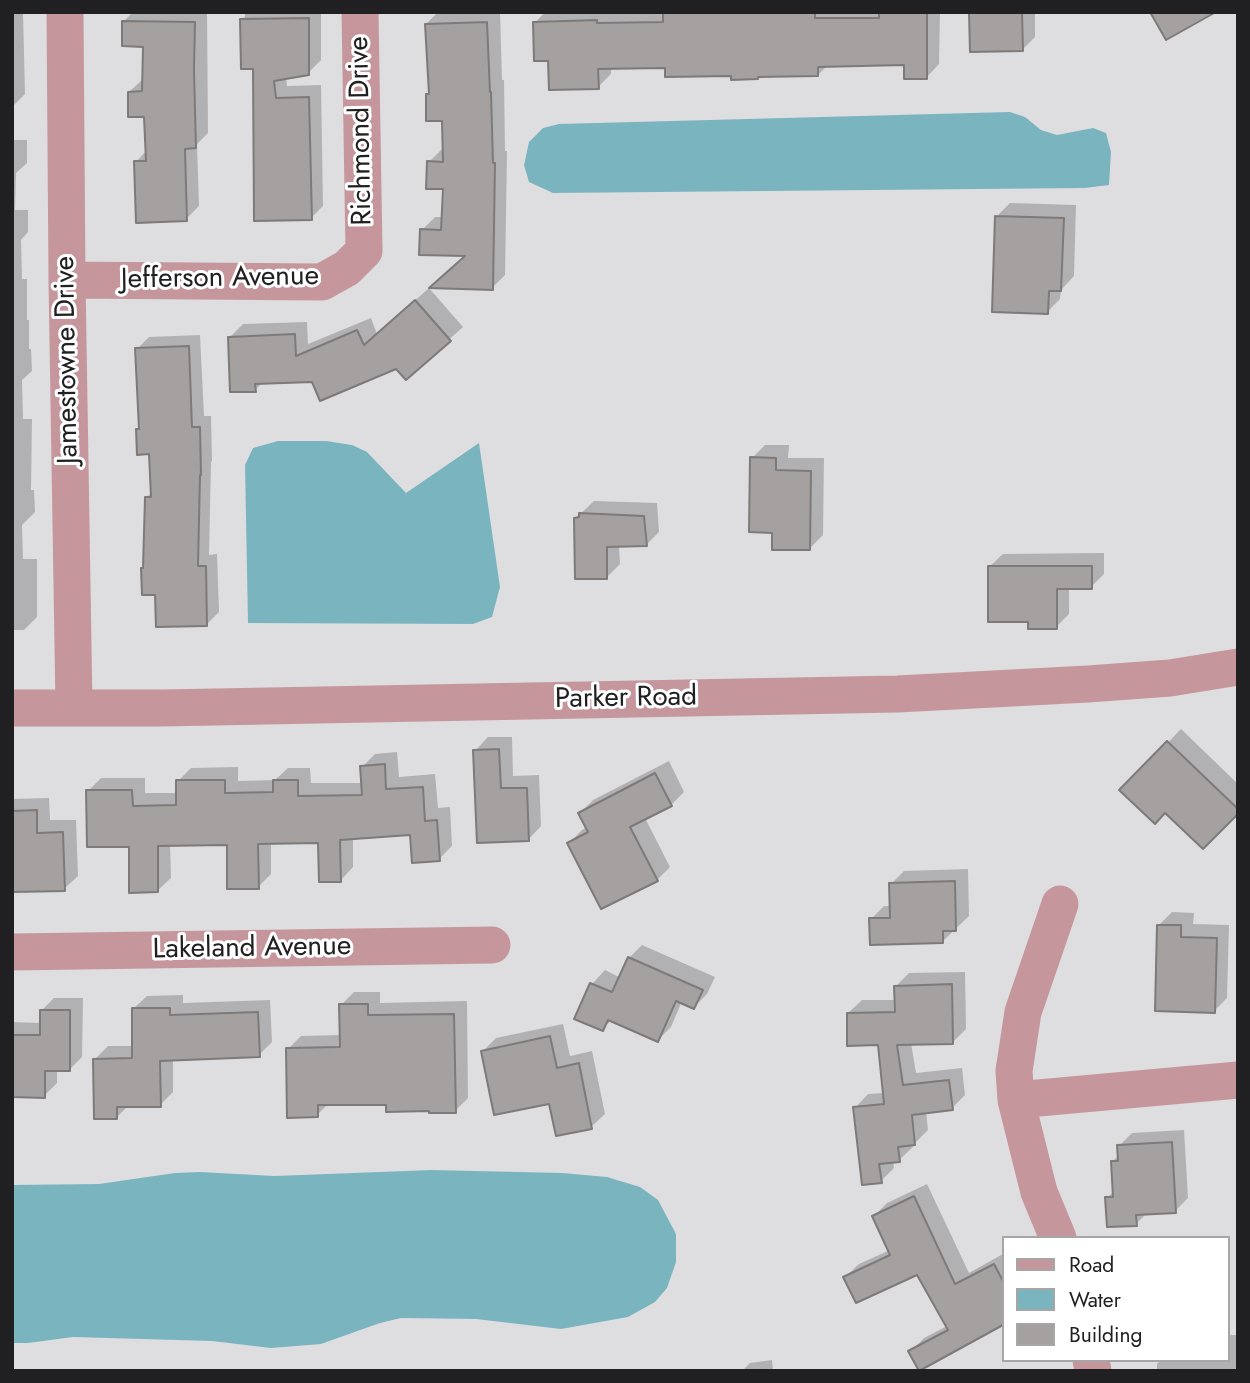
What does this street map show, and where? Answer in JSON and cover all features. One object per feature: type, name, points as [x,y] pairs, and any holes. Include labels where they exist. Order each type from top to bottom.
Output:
[{"type":"street","name":"Jamestowne Drive","points":[[65,12],[74,707]]},
{"type":"street","name":"Richmond Drive","points":[[360,12],[364,251]]},
{"type":"street","name":"Jefferson Avenue","points":[[67,280],[322,282],[347,268],[364,251]]},
{"type":"street","name":"Parker Road","points":[[12,708],[162,708],[898,694],[1170,678],[1238,667]]},
{"type":"street","points":[[1057,1236],[1039,1192],[1016,1100],[1014,1071],[1023,1012],[1060,904]]},
{"type":"street","name":"Lakeland Avenue","points":[[12,952],[492,945]]},
{"type":"street","points":[[1016,1100],[1238,1080]]},
{"type":"water","points":[[1010,112],[1025,117],[1041,130],[1057,135],[1093,128],[1106,133],[1111,152],[1109,185],[1085,188],[553,193],[529,182],[524,165],[529,142],[543,128],[559,124]]},
{"type":"water","points":[[278,441],[326,441],[352,445],[367,452],[406,493],[479,443],[500,587],[492,617],[473,624],[248,623],[245,465],[253,448]]},
{"type":"water","points":[[432,1170],[562,1173],[607,1177],[640,1187],[658,1200],[676,1234],[676,1262],[667,1288],[655,1302],[628,1317],[561,1329],[476,1319],[401,1318],[321,1344],[271,1348],[212,1341],[73,1337],[12,1343],[12,1185],[99,1184],[200,1172],[274,1176]]},
{"type":"building","points":[[663,12],[815,12],[815,18],[879,18],[879,12],[927,12],[927,79],[904,79],[904,65],[818,67],[818,76],[731,80],[731,76],[665,77],[665,68],[598,69],[599,89],[549,90],[548,61],[534,61],[533,22],[663,22]]},
{"type":"building","points":[[969,12],[1022,12],[1023,51],[970,52]]},
{"type":"building","points":[[1150,12],[1216,12],[1166,40]]},
{"type":"building","points":[[309,18],[309,75],[274,81],[276,98],[309,97],[312,220],[254,221],[253,69],[241,69],[240,19]]},
{"type":"building","points":[[122,21],[195,22],[196,148],[185,149],[187,221],[136,223],[134,161],[146,161],[144,117],[128,117],[128,92],[142,91],[143,47],[122,46]]},
{"type":"building","points":[[487,22],[495,163],[493,290],[429,288],[465,256],[419,255],[420,229],[441,230],[443,189],[426,189],[427,161],[443,162],[442,121],[426,121],[426,94],[429,94],[425,24]]},
{"type":"building","points":[[995,216],[1064,218],[1061,291],[1049,291],[1048,314],[992,312]]},
{"type":"building","points":[[415,300],[451,341],[406,380],[396,369],[320,401],[312,382],[255,384],[256,392],[230,392],[228,337],[295,334],[296,356],[357,330],[364,345]]},
{"type":"building","points":[[189,346],[192,427],[200,427],[198,566],[206,566],[207,626],[156,627],[155,595],[142,595],[145,497],[151,497],[149,454],[137,455],[136,429],[139,429],[135,348]]},
{"type":"building","points":[[750,457],[776,458],[776,470],[811,471],[810,550],[772,550],[772,533],[749,532]]},
{"type":"building","points":[[579,513],[644,516],[647,546],[607,547],[607,579],[575,579],[574,518],[579,517]]},
{"type":"building","points":[[988,566],[1092,566],[1092,589],[1057,589],[1057,629],[1028,629],[1028,622],[988,622]]},
{"type":"building","points":[[1167,741],[1238,809],[1238,814],[1203,849],[1165,813],[1155,824],[1119,790]]},
{"type":"building","points":[[499,749],[501,788],[527,788],[529,841],[477,843],[473,750]]},
{"type":"building","points":[[385,764],[386,789],[423,787],[425,821],[437,820],[440,861],[412,863],[410,835],[340,840],[341,882],[319,882],[318,843],[258,844],[259,889],[227,889],[227,845],[158,846],[158,892],[129,893],[129,847],[87,847],[86,790],[132,790],[133,806],[176,805],[176,780],[225,780],[225,793],[273,792],[273,780],[298,780],[298,796],[362,795],[360,766]]},
{"type":"building","points":[[655,773],[672,806],[630,827],[658,881],[601,909],[567,843],[588,832],[578,813]]},
{"type":"building","points":[[37,810],[37,833],[63,832],[65,891],[12,892],[12,811]]},
{"type":"building","points":[[955,881],[956,931],[943,931],[943,943],[870,945],[869,918],[890,918],[889,883]]},
{"type":"building","points":[[1157,925],[1181,925],[1181,937],[1217,938],[1215,1013],[1155,1011]]},
{"type":"building","points":[[628,957],[703,990],[694,1009],[676,1001],[658,1042],[608,1020],[603,1031],[574,1019],[590,983],[612,992]]},
{"type":"building","points":[[952,984],[953,1044],[897,1045],[903,1085],[949,1080],[953,1110],[912,1115],[915,1145],[898,1147],[900,1162],[879,1164],[882,1183],[862,1185],[853,1107],[884,1104],[878,1045],[847,1046],[847,1013],[895,1012],[894,986]]},
{"type":"building","points":[[339,1004],[368,1004],[368,1015],[454,1014],[456,1113],[386,1112],[386,1105],[318,1105],[318,1117],[287,1118],[286,1048],[340,1047]]},
{"type":"building","points":[[132,1008],[170,1008],[170,1015],[258,1012],[260,1057],[160,1061],[161,1107],[117,1107],[117,1119],[94,1119],[93,1059],[132,1058]]},
{"type":"building","points":[[40,1010],[70,1010],[70,1071],[45,1071],[45,1098],[12,1097],[12,1035],[40,1035]]},
{"type":"building","points":[[550,1036],[557,1068],[579,1063],[592,1129],[556,1136],[549,1104],[494,1115],[481,1051]]},
{"type":"building","points":[[1172,1142],[1176,1213],[1136,1215],[1137,1226],[1107,1227],[1105,1197],[1113,1197],[1111,1161],[1118,1161],[1117,1145]]},
{"type":"building","points":[[914,1196],[955,1284],[994,1264],[1002,1279],[1002,1326],[919,1371],[908,1351],[948,1330],[917,1275],[856,1303],[843,1277],[890,1255],[872,1216]]}]
